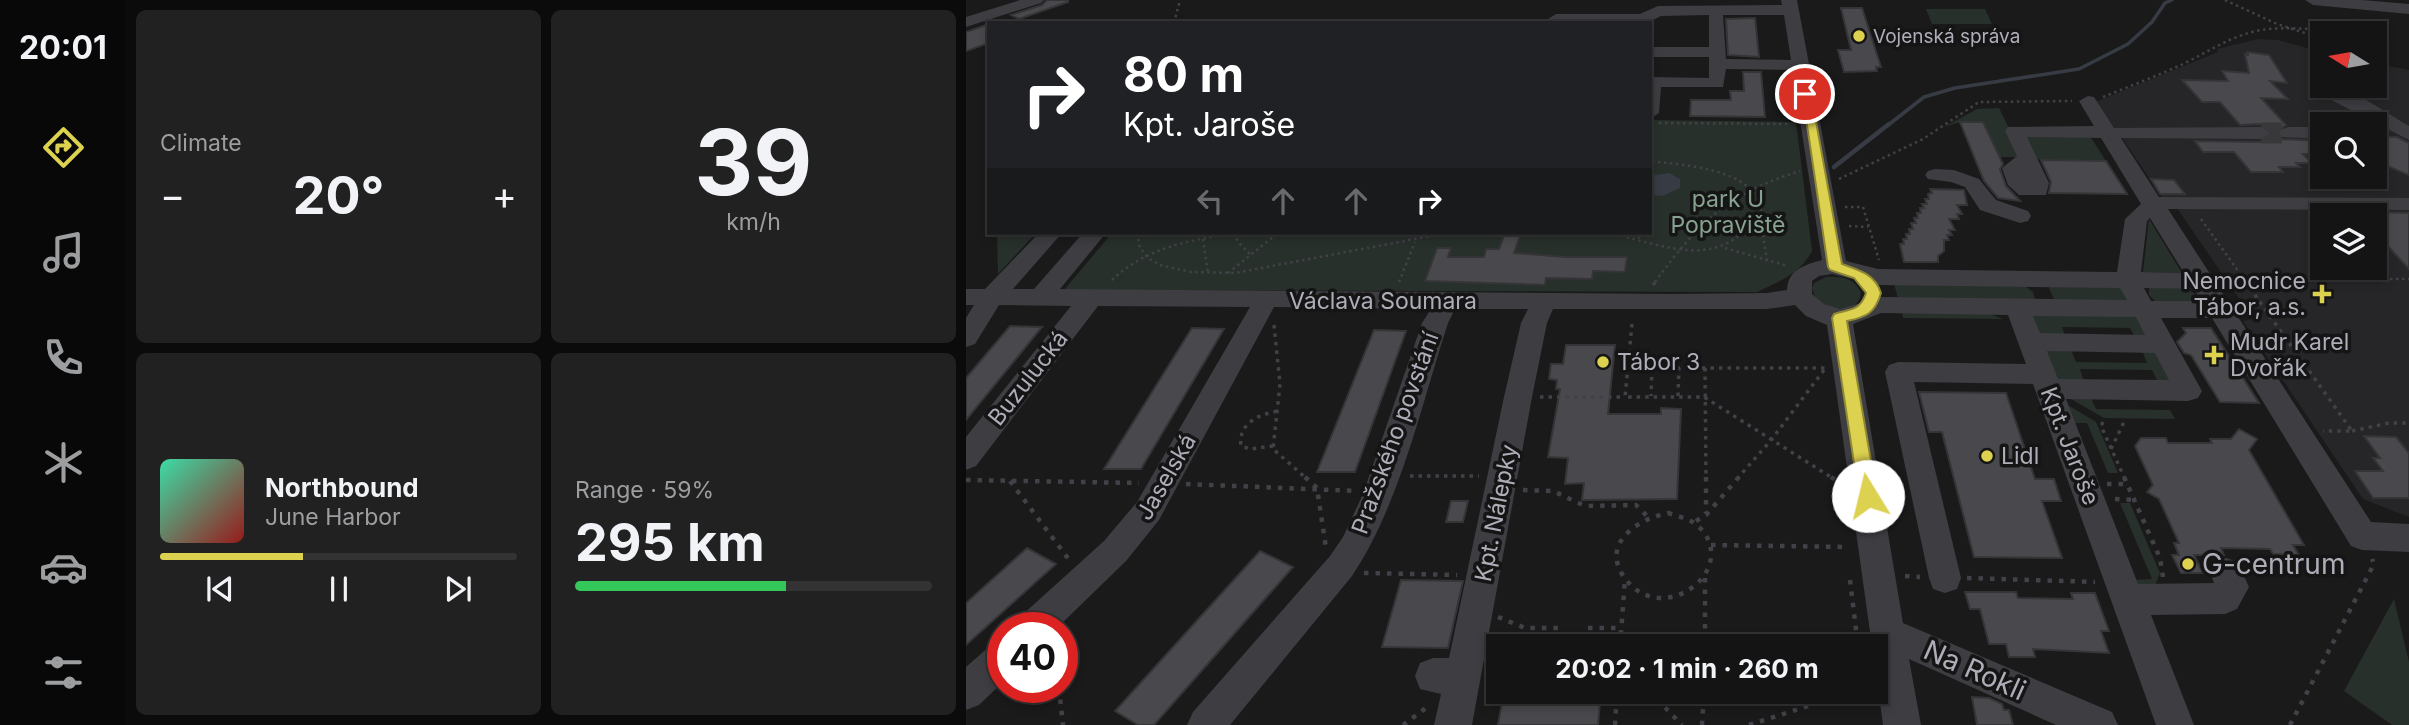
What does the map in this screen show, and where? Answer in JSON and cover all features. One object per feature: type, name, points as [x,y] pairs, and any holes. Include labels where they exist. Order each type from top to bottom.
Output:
[{"type":"street","points":[[966,22],[1036,0]]},
{"type":"street","points":[[2313,0],[2409,9]]},
{"type":"street","points":[[1648,13],[1790,5],[1835,267]]},
{"type":"street","points":[[1652,96],[1654,79],[1717,83],[1716,16]]},
{"type":"street","points":[[1652,52],[1800,65]]},
{"type":"street","points":[[2345,98],[2403,131]]},
{"type":"street","points":[[2088,101],[2202,278],[2362,536],[2409,538]]},
{"type":"street","points":[[2028,159],[2015,131],[2261,133]]},
{"type":"street","points":[[2289,133],[2310,132]]},
{"type":"street","points":[[1935,175],[1954,176],[1972,183],[1988,205],[2020,216]]},
{"type":"street","points":[[1945,578],[1898,372],[2188,391],[2128,281],[2136,219],[2152,204],[2409,204]]},
{"type":"street","points":[[966,338],[978,297],[1049,235]]},
{"type":"street","points":[[1040,298],[1093,235]]},
{"type":"street","points":[[2202,278],[2128,281],[1878,277],[1870,270],[1824,267],[1806,275],[1798,288],[1799,296],[1814,311],[1839,318],[1852,316],[1869,307],[2220,310]]},
{"type":"street","points":[[1869,307],[1873,300],[1870,270]]},
{"type":"street","points":[[2036,279],[2047,309]]},
{"type":"street","name":"Václava Soumara","points":[[978,297],[1093,299],[1270,311],[1391,301],[1767,301],[1799,296]]},
{"type":"street","name":"Buzulucká","points":[[966,458],[1093,299]]},
{"type":"street","name":"Pražského povstání","points":[[1206,725],[1341,566],[1354,547],[1378,494],[1435,323],[1447,301]]},
{"type":"street","name":"Kpt. Nálepky","points":[[1447,694],[1501,481],[1530,339],[1544,302]]},
{"type":"street","name":"Kpt. Jaroše","points":[[2018,308],[2175,725]]},
{"type":"street","name":"Jaselská","points":[[1050,612],[1115,551],[1148,511],[1270,311]]},
{"type":"street","points":[[1839,318],[1872,634]]},
{"type":"street","points":[[2031,342],[2162,344]]},
{"type":"street","points":[[2125,592],[2165,599],[2225,598],[2232,587],[2225,573]]},
{"type":"street","name":"Na Rokli","points":[[1888,641],[1916,644],[2099,725]]},
{"type":"street","points":[[966,692],[987,672]]},
{"type":"street","points":[[1888,684],[1902,725]]},
{"type":"lane","points":[[1556,19],[1648,13]]},
{"type":"path","points":[[1175,21],[1180,0]]},
{"type":"path","points":[[2225,0],[2277,24],[2308,34]]},
{"type":"path","points":[[1839,177],[1865,168],[1923,139],[1979,102],[2088,101],[2185,63],[2215,45],[2254,32],[2353,24],[2369,15]]},
{"type":"path","points":[[1652,123],[1793,124]]},
{"type":"path","points":[[1652,161],[1725,175],[1754,187],[1762,197],[1763,207],[1759,216],[1741,235],[1723,247]]},
{"type":"path","points":[[1652,165],[1658,162]]},
{"type":"path","points":[[1649,290],[1679,248],[1696,230],[1754,187],[1800,171]]},
{"type":"path","points":[[2189,203],[2352,431]]},
{"type":"path","points":[[1845,207],[1863,207],[1868,227],[1870,270]]},
{"type":"path","points":[[1759,216],[1767,260]]},
{"type":"path","points":[[1849,226],[1868,227]]},
{"type":"path","points":[[1137,235],[1138,245],[1143,254],[1164,267],[1208,273],[1227,273],[1438,235]]},
{"type":"path","points":[[1093,299],[1143,254],[1170,244],[1224,235]]},
{"type":"path","points":[[1236,235],[1250,254]]},
{"type":"path","points":[[1227,273],[1275,235]]},
{"type":"path","points":[[1408,235],[1410,242]]},
{"type":"path","points":[[1419,235],[1421,239]]},
{"type":"path","points":[[1618,235],[1679,248],[1703,250],[1723,247],[1795,268]]},
{"type":"path","points":[[1636,235],[1642,240]]},
{"type":"path","points":[[1203,239],[1208,273]]},
{"type":"path","points":[[1391,301],[1416,241]]},
{"type":"path","points":[[2202,278],[2409,279]]},
{"type":"path","points":[[1270,311],[1280,384],[1273,449],[1317,488],[1327,553]]},
{"type":"path","points":[[1625,397],[1632,324]]},
{"type":"path","points":[[1628,367],[1653,367],[1651,397]]},
{"type":"path","points":[[1678,396],[1679,368],[1825,368],[1772,439],[1706,515],[1695,522]]},
{"type":"path","points":[[1705,368],[1706,515]]},
{"type":"path","points":[[1540,397],[1704,397],[1837,481]]},
{"type":"path","points":[[1273,446],[1250,449],[1241,446],[1240,439],[1255,417],[1279,411]]},
{"type":"path","points":[[2103,422],[2101,426],[2160,558],[2164,574],[2160,587],[2165,599]]},
{"type":"path","points":[[2111,449],[2124,422]]},
{"type":"path","points":[[2296,430],[2352,431],[2389,423],[2409,423]]},
{"type":"path","points":[[1403,476],[1501,481],[1553,491],[1585,506],[1636,505],[1648,516]]},
{"type":"path","points":[[966,480],[1147,483]]},
{"type":"path","points":[[1010,481],[1077,570]]},
{"type":"path","points":[[1184,484],[1363,491]]},
{"type":"path","points":[[1705,634],[1706,577],[1712,560],[1711,545],[1704,530],[1695,522],[1668,513],[1648,516],[1629,528],[1621,540],[1619,566],[1625,579],[1634,588],[1658,598],[1685,594],[1706,577]]},
{"type":"path","points":[[2290,725],[2374,564],[2362,536]]},
{"type":"path","points":[[1711,545],[1846,547]]},
{"type":"path","points":[[1357,572],[1461,575]]},
{"type":"path","points":[[1905,576],[2125,592]]},
{"type":"path","points":[[1621,634],[1625,579]]},
{"type":"path","points":[[1850,580],[1871,634]]},
{"type":"path","points":[[1486,612],[1525,628],[1564,628]]},
{"type":"path","points":[[1588,628],[1622,628]]},
{"type":"path","points":[[1403,725],[1447,694]]},
{"type":"path","points":[[1061,703],[1063,725]]},
{"type":"path","points":[[1615,725],[1616,704]]},
{"type":"path","points":[[1662,704],[1682,725]]},
{"type":"path","points":[[1702,725],[1703,704]]},
{"type":"path","points":[[1749,725],[1814,704]]},
{"type":"shaded area","name":"Nemocnice Tábor, a.s.","points":[[2258,39],[2278,40],[2310,49],[2310,98],[2387,98],[2387,65],[2409,70],[2409,517],[2363,499],[2243,321],[2253,319],[2177,208],[2169,208],[2121,136],[2093,103],[2218,52],[2217,49]]},
{"type":"shaded area","points":[[1669,173],[1680,179],[1680,188],[1662,196],[1652,195],[1652,176]]},
{"type":"green space","points":[[1926,9],[1985,9],[1992,24],[1932,24]]},
{"type":"green space","points":[[1999,108],[2023,157],[2000,157],[1983,122],[1960,122],[1944,127],[1977,109]]},
{"type":"green space","name":"park U Popraviště","points":[[1652,120],[1796,122],[1812,251],[1802,266],[1789,276],[1757,292],[1064,290],[1110,235],[1652,235]]},
{"type":"green space","points":[[2018,133],[2088,133],[2106,161],[2031,159]]},
{"type":"green space","points":[[2149,219],[2182,273],[2143,272]]},
{"type":"green space","points":[[997,235],[1034,235],[998,274]]},
{"type":"green space","points":[[1826,277],[1842,278],[1855,284],[1861,293],[1858,301],[1849,308],[1842,309],[1816,300],[1812,288],[1814,283]]},
{"type":"green space","points":[[1894,283],[2025,286],[2033,292],[2035,299],[2033,302],[1899,303]]},
{"type":"green space","points":[[2048,285],[2118,286],[2126,292],[2128,306],[2056,305]]},
{"type":"green space","points":[[2149,287],[2187,289],[2200,297],[2201,302],[2160,306],[2149,295]]},
{"type":"green space","points":[[1902,313],[1987,313],[2003,319],[1903,318]]},
{"type":"green space","points":[[2027,315],[2138,316],[2151,339],[2136,339],[2130,328],[2062,327],[2066,338],[2036,338]]},
{"type":"green space","points":[[2040,350],[2071,350],[2076,362],[2147,363],[2142,350],[2157,351],[2174,382],[2158,382],[2152,370],[2080,369],[2084,382],[2053,382]]},
{"type":"green space","points":[[2090,396],[2096,409],[2170,410],[2175,419],[2104,418],[2071,399]]},
{"type":"green space","points":[[2066,404],[2096,422],[2118,473],[2108,473],[2087,423],[2069,423]]},
{"type":"green space","points":[[2120,503],[2130,503],[2160,573],[2156,583],[2157,591],[2144,591],[2132,580],[2152,579]]},
{"type":"green space","points":[[2394,599],[2409,662],[2409,725],[2392,725],[2344,691]]},
{"type":"building","points":[[1047,0],[1068,2],[1019,19],[1011,15],[1042,5]]},
{"type":"building","name":"Vojenská správa","points":[[1841,8],[1862,8],[1881,67],[1876,67],[1877,71],[1844,72],[1838,50],[1851,50]]},
{"type":"building","points":[[1755,18],[1759,57],[1728,55],[1726,19]]},
{"type":"building","points":[[987,25],[987,44],[966,51],[966,32]]},
{"type":"building","points":[[2247,52],[2269,55],[2287,83],[2270,81],[2288,99],[2261,98],[2286,125],[2277,131],[2280,139],[2310,140],[2310,154],[2303,154],[2310,163],[2296,163],[2300,167],[2279,167],[2283,172],[2251,172],[2234,152],[2203,152],[2195,141],[2261,142],[2273,134],[2261,124],[2240,125],[2220,102],[2202,102],[2182,80],[2228,81],[2222,71],[2249,73],[2245,54],[2248,55]]},
{"type":"building","points":[[1743,72],[1761,72],[1765,117],[1690,116],[1691,100],[1731,100],[1730,91],[1744,91]]},
{"type":"building","points":[[1960,122],[1983,122],[2003,164],[2000,169],[2006,186],[2020,201],[1998,198],[1984,181]]},
{"type":"building","points":[[2387,137],[2397,137],[2409,143],[2409,175],[2387,166]]},
{"type":"building","points":[[2041,160],[2106,161],[2127,194],[2049,193],[2051,182]]},
{"type":"building","points":[[2151,179],[2174,180],[2185,194],[2160,194]]},
{"type":"building","points":[[1930,189],[1964,190],[1967,205],[1957,205],[1962,214],[1957,214],[1959,219],[1949,219],[1955,230],[1949,230],[1952,235],[1947,235],[1949,240],[1944,240],[1944,251],[1938,256],[1938,262],[1904,262],[1900,244],[1904,244],[1903,239],[1907,239],[1906,234],[1910,234],[1909,229],[1913,229],[1911,223],[1916,223],[1914,218],[1918,218],[1917,213],[1921,213],[1920,208],[1924,208],[1922,204],[1927,204],[1925,199],[1929,199],[1928,194],[1932,193]]},
{"type":"building","points":[[2387,212],[2409,213],[2409,269],[2387,245]]},
{"type":"building","points":[[1504,235],[1520,235],[1514,253],[1566,257],[1627,257],[1625,272],[1593,271],[1592,279],[1546,278],[1545,285],[1425,281],[1437,248],[1451,248],[1448,257],[1484,257],[1486,249],[1499,249]]},
{"type":"building","points":[[1010,326],[1042,327],[966,420],[966,378]]},
{"type":"building","points":[[1192,328],[1224,329],[1141,469],[1104,469]]},
{"type":"building","points":[[2183,328],[2211,328],[2259,403],[2220,402],[2191,355],[2184,353],[2177,342],[2186,333]]},
{"type":"building","points":[[1374,330],[1406,331],[1355,472],[1317,472]]},
{"type":"building","points":[[1566,345],[1615,345],[1608,414],[1661,414],[1661,408],[1681,409],[1677,499],[1582,500],[1584,483],[1565,484],[1568,458],[1548,457],[1560,389],[1556,389],[1557,380],[1549,379],[1551,364],[1563,364]]},
{"type":"building","name":"Lidl","points":[[1919,392],[2006,393],[2035,479],[2054,479],[2061,501],[2042,501],[2062,558],[1974,557],[1942,432],[1929,432]]},
{"type":"building","points":[[2239,429],[2257,439],[2249,450],[2304,545],[2293,545],[2299,555],[2273,554],[2270,549],[2221,548],[2224,555],[2194,555],[2203,573],[2181,573],[2172,555],[2179,555],[2174,543],[2179,543],[2159,499],[2147,492],[2153,485],[2135,446],[2141,438],[2166,438],[2168,443],[2212,443],[2210,439],[2231,439]]},
{"type":"building","points":[[2364,436],[2396,437],[2409,453],[2409,498],[2373,498],[2355,471],[2383,471],[2373,458],[2380,458]]},
{"type":"building","points":[[1451,501],[1468,501],[1463,522],[1446,522]]},
{"type":"building","points":[[1027,548],[1056,564],[1003,612],[987,612],[987,626],[966,645],[966,603]]},
{"type":"building","points":[[1260,551],[1293,567],[1154,725],[1138,725],[1115,711]]},
{"type":"building","points":[[1401,580],[1463,581],[1448,648],[1382,647]]},
{"type":"building","points":[[1965,592],[2016,592],[2018,598],[2073,599],[2071,593],[2095,593],[2109,631],[2101,631],[2109,653],[2033,649],[2035,657],[2009,657],[2006,644],[1989,644],[1980,609],[1970,609]]},
{"type":"building","points":[[1972,697],[1989,698],[2002,704],[2004,710],[2009,710],[2013,725],[1977,725]]},
{"type":"building","points":[[1502,704],[1600,704],[1598,725],[1498,725]]},
{"type":"waterway","points":[[1887,126],[1924,97],[1955,88],[2079,69],[2128,44],[2152,22],[2165,3],[2172,0]]},
{"type":"waterway","points":[[1834,167],[1889,124]]},
{"type":"tunnel","points":[[2261,133],[2289,133]]},
{"type":"place","name":"Vojenská správa","points":[[1859,36]]},
{"type":"place","name":"Nemocnice Tábor, a.s.","points":[[2322,294]]},
{"type":"place","name":"Mudr Karel Dvořák","points":[[2214,355]]},
{"type":"place","name":"Tábor 3","points":[[1603,362]]},
{"type":"place","name":"Lidl","points":[[1987,456]]},
{"type":"place","name":"G-centrum","points":[[2188,564]]},
{"type":"route","points":[[1805,94],[1835,267],[1859,274],[1871,286],[1873,293],[1873,300],[1862,313],[1839,318],[1868,496]]}]
